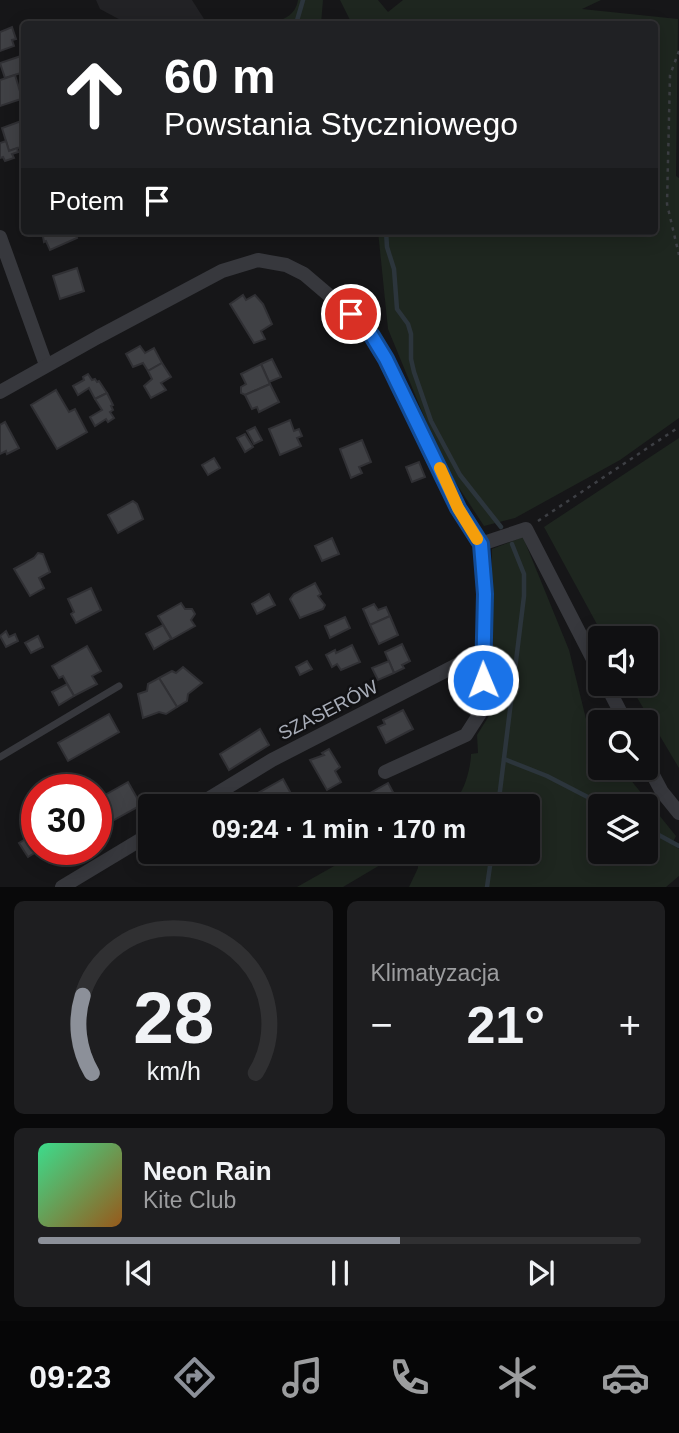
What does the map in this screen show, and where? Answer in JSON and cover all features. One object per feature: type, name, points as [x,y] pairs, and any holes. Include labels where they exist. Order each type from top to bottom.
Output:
[{"type":"street","points":[[0,237],[46,365]]},
{"type":"street","points":[[0,392],[222,271],[258,260],[286,265],[304,274],[351,314],[372,336],[386,359],[458,508],[481,544],[485,594],[482,652],[484,707],[466,735],[385,772]]},
{"type":"street","points":[[481,544],[526,529],[588,650]]},
{"type":"street","name":"SZASERÓW","points":[[216,794],[272,760],[482,652]]},
{"type":"street","points":[[656,780],[679,813]]},
{"type":"street","points":[[62,887],[138,841]]},
{"type":"lane","points":[[0,757],[119,686]]},
{"type":"path","points":[[679,51],[670,75],[667,205],[679,256]]},
{"type":"path","points":[[526,529],[679,427]]},
{"type":"shaded area","points":[[96,0],[192,0],[204,19],[122,21],[100,9]]},
{"type":"shaded area","points":[[298,0],[323,0],[321,21],[278,21],[291,14]]},
{"type":"shaded area","points":[[340,0],[378,0],[388,12],[403,0],[601,0],[582,9],[678,19],[676,176],[679,178],[679,418],[620,460],[515,518],[484,526],[444,465],[388,329],[378,235],[658,235],[658,21],[350,21]]},
{"type":"shaded area","points":[[679,438],[679,768],[658,733],[658,710],[644,710],[636,696],[658,696],[658,626],[598,626],[544,527]]},
{"type":"shaded area","points":[[523,537],[569,650],[588,727],[588,780],[631,780],[642,794],[588,794],[588,864],[658,864],[658,814],[676,836],[672,844],[679,849],[679,876],[666,887],[409,887],[418,864],[540,864],[540,794],[460,794],[469,771],[471,754],[478,753],[477,735],[492,711],[492,549]]},
{"type":"shaded area","points":[[338,864],[382,864],[343,887],[297,887]]},
{"type":"building","points":[[12,27],[16,39],[12,40],[14,46],[0,51],[0,32]]},
{"type":"building","points":[[21,56],[21,73],[5,78],[0,63]]},
{"type":"building","points":[[15,75],[21,99],[0,106],[0,80]]},
{"type":"building","points":[[21,121],[21,147],[9,151],[2,128]]},
{"type":"building","points":[[6,141],[9,151],[17,148],[18,152],[12,154],[14,158],[5,161],[3,157],[0,158],[0,143]]},
{"type":"building","points":[[43,235],[76,235],[77,238],[50,250],[46,241],[44,242]]},
{"type":"building","points":[[77,268],[84,291],[60,299],[53,276]]},
{"type":"building","points":[[243,295],[246,300],[255,295],[263,304],[272,324],[261,331],[265,339],[254,343],[230,304]]},
{"type":"building","points":[[140,346],[145,353],[154,348],[162,363],[148,371],[143,363],[133,367],[126,354]]},
{"type":"building","points":[[272,359],[281,377],[269,382],[261,364]]},
{"type":"building","points":[[162,363],[171,377],[161,383],[166,390],[151,398],[144,386],[152,379],[148,371]]},
{"type":"building","points":[[261,364],[270,384],[245,395],[241,393],[241,387],[246,384],[241,374]]},
{"type":"building","points":[[88,374],[92,380],[99,381],[107,393],[95,399],[89,388],[78,395],[73,386],[84,380],[83,377]]},
{"type":"building","points":[[270,384],[279,402],[259,412],[257,407],[252,409],[245,395]]},
{"type":"building","points":[[56,390],[69,412],[75,409],[87,432],[57,449],[31,405]]},
{"type":"building","points":[[107,393],[113,405],[110,412],[114,418],[108,422],[106,419],[95,426],[90,417],[102,410],[95,399]]},
{"type":"building","points":[[290,420],[294,431],[299,429],[302,436],[297,438],[301,446],[280,455],[269,429]]},
{"type":"building","points":[[5,422],[19,448],[7,454],[6,451],[0,454],[0,425]]},
{"type":"building","points":[[255,427],[262,440],[254,444],[247,431]]},
{"type":"building","points":[[245,434],[253,447],[245,452],[237,438]]},
{"type":"building","points":[[362,440],[371,462],[359,467],[362,473],[351,478],[340,449]]},
{"type":"building","points":[[214,458],[220,468],[208,475],[202,465]]},
{"type":"building","points":[[419,462],[425,477],[412,482],[406,467]]},
{"type":"building","points":[[133,501],[143,519],[118,533],[108,515]]},
{"type":"building","points":[[332,538],[339,554],[322,561],[315,546]]},
{"type":"building","points":[[38,553],[43,554],[50,572],[39,578],[44,588],[30,596],[14,569]]},
{"type":"building","points":[[315,583],[321,594],[318,596],[325,605],[323,609],[300,618],[290,599]]},
{"type":"building","points":[[91,588],[101,610],[76,623],[68,599]]},
{"type":"building","points":[[269,594],[275,605],[257,614],[252,604]]},
{"type":"building","points":[[181,603],[185,609],[192,609],[195,614],[191,620],[195,626],[172,639],[158,616]]},
{"type":"building","points":[[374,604],[378,610],[386,607],[390,616],[370,625],[363,609]]},
{"type":"building","points":[[390,616],[398,635],[379,644],[370,625]]},
{"type":"building","points":[[345,617],[350,628],[330,638],[325,626]]},
{"type":"building","points":[[163,625],[171,639],[154,649],[146,634]]},
{"type":"building","points":[[6,631],[9,637],[15,634],[18,641],[6,647],[0,636]]},
{"type":"building","points":[[38,636],[43,647],[31,653],[25,643]]},
{"type":"building","points":[[402,644],[410,661],[394,673],[385,652]]},
{"type":"building","points":[[352,645],[360,662],[341,670],[337,664],[332,667],[326,655]]},
{"type":"building","points":[[87,646],[101,671],[92,676],[97,684],[74,696],[63,676],[59,678],[52,666]]},
{"type":"building","points":[[307,661],[312,669],[300,675],[296,667]]},
{"type":"building","points":[[389,661],[394,673],[378,680],[372,668]]},
{"type":"building","points":[[183,667],[202,683],[188,694],[187,701],[177,707],[159,678],[172,671],[176,673]]},
{"type":"building","points":[[159,678],[177,707],[166,714],[159,712],[143,718],[138,694],[147,691],[148,684]]},
{"type":"building","points":[[67,684],[74,696],[59,705],[52,692]]},
{"type":"building","points":[[403,710],[413,729],[386,743],[378,727],[385,724],[383,720]]},
{"type":"building","points":[[109,714],[119,732],[68,761],[58,743]]},
{"type":"building","points":[[260,729],[269,745],[229,770],[220,754]]},
{"type":"building","points":[[329,749],[340,767],[335,771],[341,782],[327,790],[310,760],[324,755],[322,753]]},
{"type":"building","points":[[283,779],[291,794],[256,794]]},
{"type":"building","points":[[128,782],[138,800],[138,807],[112,821],[112,791]]},
{"type":"building","points":[[388,783],[394,794],[369,794]]},
{"type":"waterway","points":[[297,21],[303,0]]},
{"type":"waterway","points":[[386,235],[394,269],[397,309],[408,324],[414,372],[431,421],[460,475],[501,527]]},
{"type":"waterway","points":[[500,794],[524,596],[524,574],[512,544]]},
{"type":"waterway","points":[[504,759],[547,776],[588,797]]},
{"type":"waterway","points":[[658,835],[679,846]]},
{"type":"waterway","points":[[487,887],[490,864]]},
{"type":"slow traffic","points":[[440,468],[458,508],[477,539]]},
{"type":"route","points":[[351,314],[372,336],[386,359],[458,508],[481,544],[485,594],[483,680]]}]
